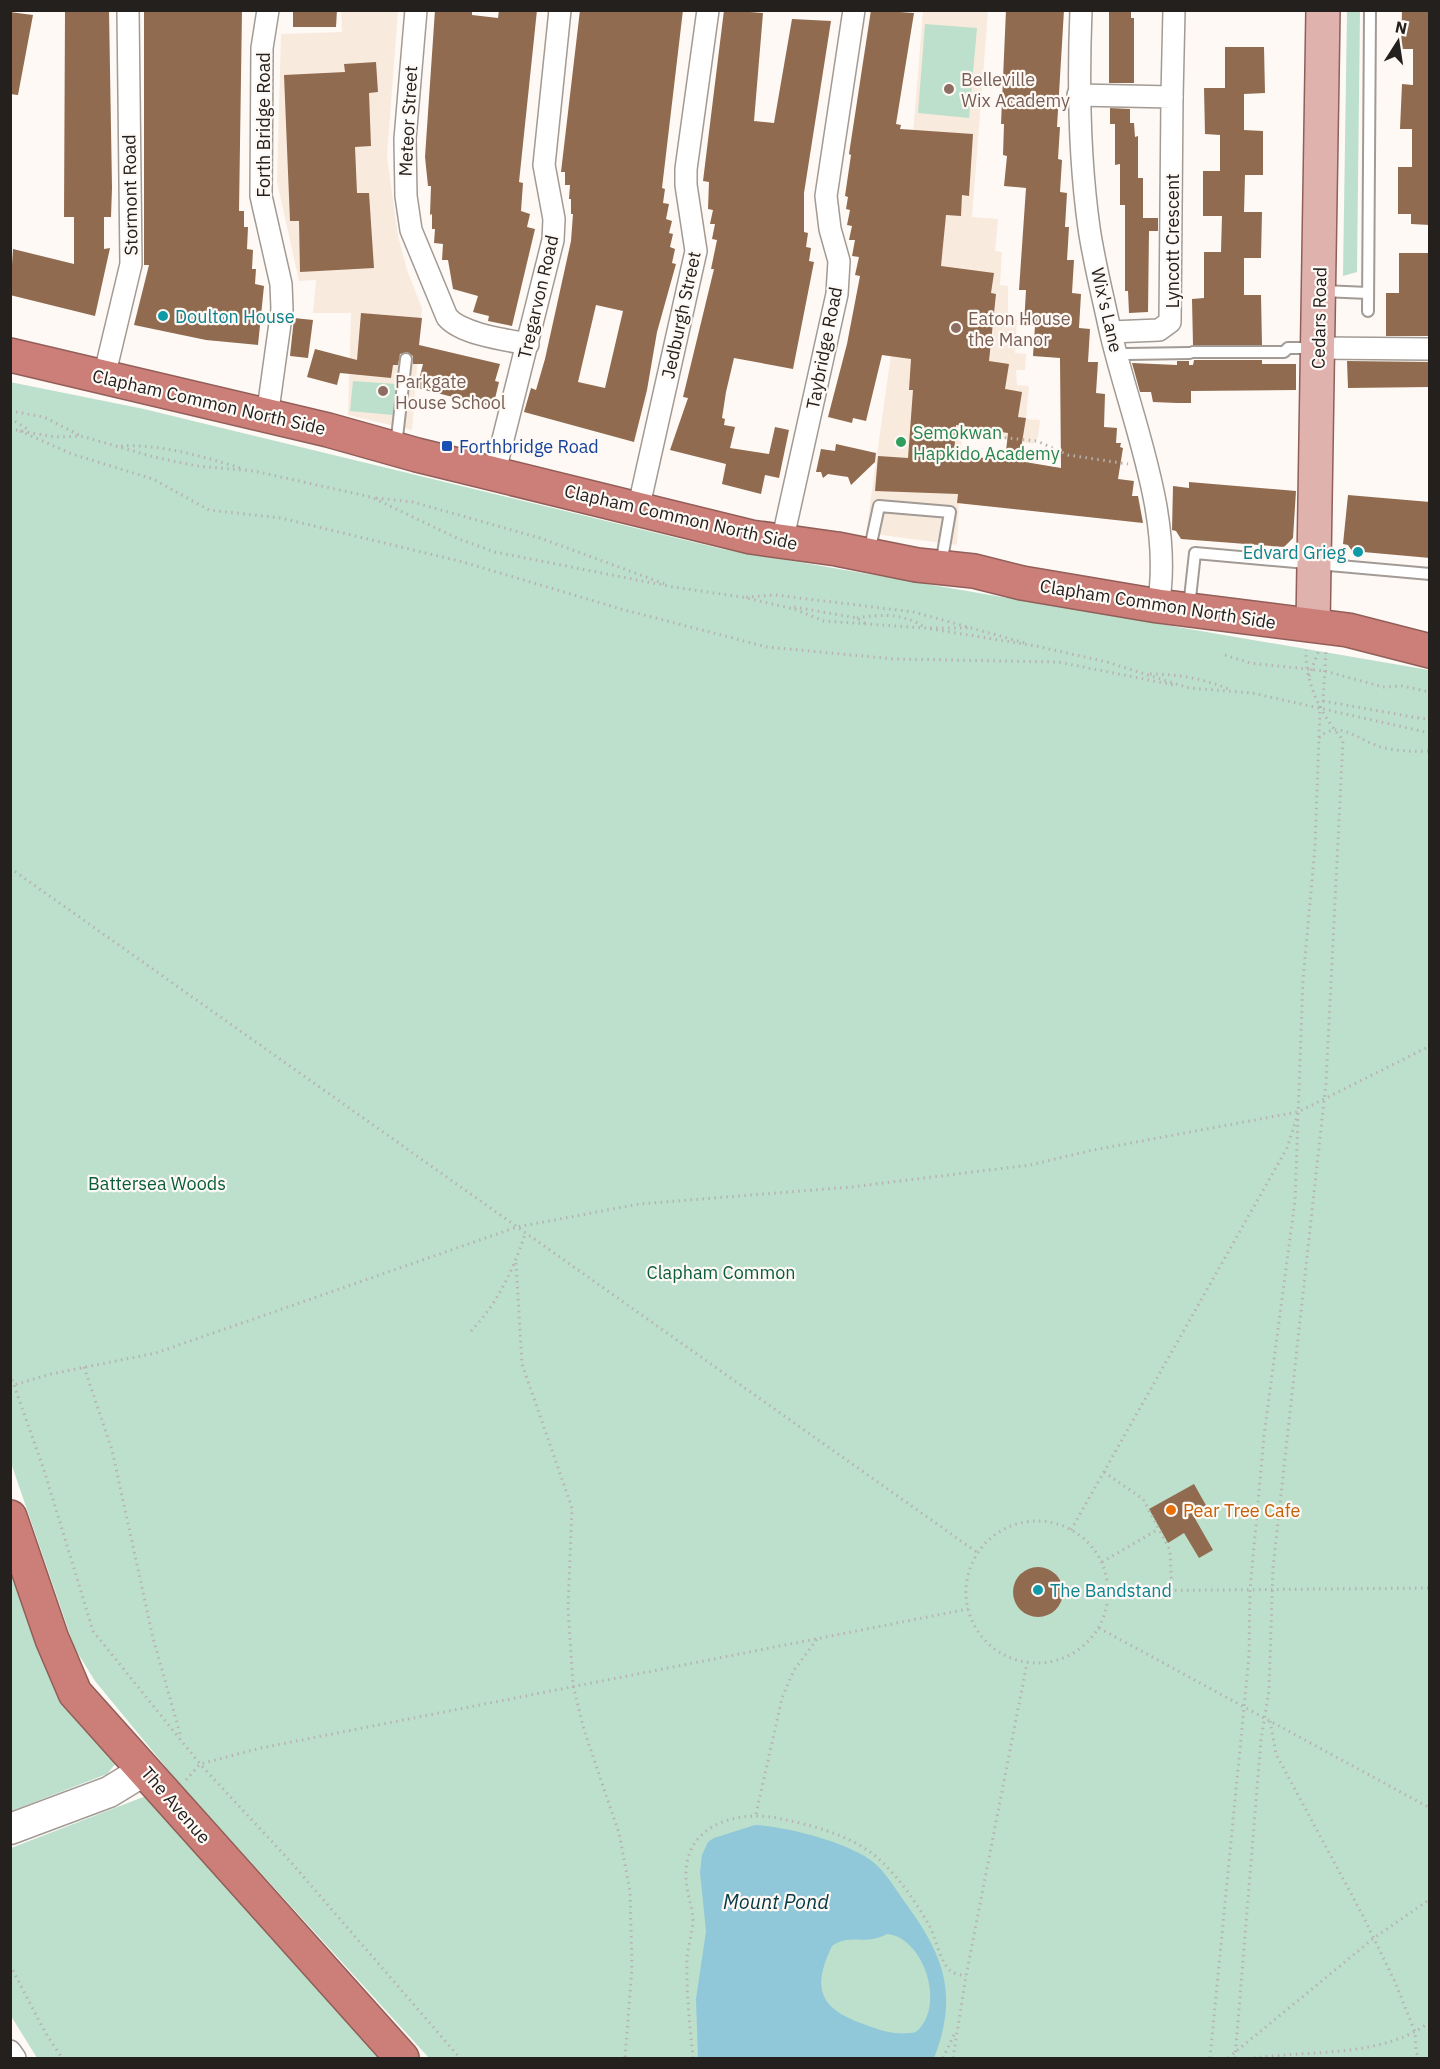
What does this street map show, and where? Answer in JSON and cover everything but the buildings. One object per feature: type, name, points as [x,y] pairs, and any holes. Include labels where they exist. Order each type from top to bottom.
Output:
[{"type":"highway","name":"Clapham Common North Side","points":[[10,355],[638,510],[782,542],[941,568],[974,571],[1022,583],[1173,608],[1286,624],[1320,637],[1361,633],[1430,651]]},
{"type":"highway","name":"The Avenue","points":[[10,1516],[52,1640],[75,1692],[402,2058]]},
{"type":"main road","name":"Cedars Road","points":[[1320,637],[1316,563],[1323,10]]},
{"type":"street","name":"Stormont Road","points":[[104,377],[131,264],[128,10]]},
{"type":"street","name":"Forth Bridge Road","points":[[267,417],[282,309],[281,284],[261,196],[262,48],[268,10]]},
{"type":"street","name":"Meteor Street","points":[[416,10],[404,156],[411,230],[452,323],[474,332],[528,344]]},
{"type":"street","name":"Tregarvon Road","points":[[494,475],[555,229],[544,165],[560,10]]},
{"type":"street","name":"Jedburgh Street","points":[[638,510],[696,251],[686,185],[686,169],[708,10]]},
{"type":"street","name":"Taybridge Road","points":[[782,542],[837,294],[839,261],[830,229],[826,196],[854,10]]},
{"type":"street","name":"Wix's Lane","points":[[1081,10],[1078,96],[1089,228],[1110,332],[1145,463],[1161,552],[1162,580],[1173,608]]},
{"type":"street","name":"Lyncott Crescent","points":[[1110,332],[1159,330],[1170,322],[1173,10]]},
{"type":"street","points":[[1078,96],[1172,97]]},
{"type":"street","points":[[1319,348],[1430,349]]},
{"type":"street","points":[[10,1829],[109,1792],[145,1770]]},
{"type":"street","points":[[10,2051],[15,2058]]},
{"type":"lane","points":[[1368,311],[1370,10]]},
{"type":"lane","points":[[1320,291],[1368,293]]},
{"type":"lane","points":[[1117,357],[1127,354],[1284,352],[1288,348],[1319,348]]},
{"type":"lane","points":[[395,449],[406,359]]},
{"type":"lane","points":[[868,556],[879,506],[950,512],[941,568]]},
{"type":"lane","points":[[1173,608],[1195,553],[1430,574]]},
{"type":"path","points":[[10,411],[44,417],[81,436],[197,466],[254,471]]},
{"type":"path","points":[[10,418],[29,430]]},
{"type":"path","points":[[10,429],[29,430],[56,437],[81,436]]},
{"type":"path","points":[[16,429],[72,454],[153,479],[210,510],[281,519],[451,560],[621,609],[766,647],[895,659],[1058,662],[1189,688],[1234,692],[1320,708],[1430,733]]},
{"type":"path","points":[[969,434],[1037,441],[1068,455],[1090,460],[1145,463]]},
{"type":"path","points":[[116,446],[139,445],[173,450],[371,498],[413,502],[540,538],[674,587]]},
{"type":"path","points":[[371,498],[459,539],[495,552],[674,587],[857,618],[883,614],[913,620],[925,628],[1036,646],[1107,662],[1189,688]]},
{"type":"path","points":[[742,597],[775,595],[914,612],[1036,646]]},
{"type":"path","points":[[783,606],[824,621],[925,628],[974,628]]},
{"type":"path","points":[[857,618],[867,624]]},
{"type":"path","points":[[1210,2058],[1245,1705],[1249,1656],[1250,1591],[1264,1436],[1295,1200],[1303,980],[1315,847],[1320,708],[1323,701],[1325,671],[1320,637]]},
{"type":"path","points":[[1225,655],[1250,663],[1325,671],[1383,687],[1402,686],[1430,692]]},
{"type":"path","points":[[1145,674],[1175,674],[1213,683],[1234,692]]},
{"type":"path","points":[[1235,2058],[1262,1740],[1266,1717],[1271,1590],[1326,1083],[1343,740],[1320,708],[1309,676]]},
{"type":"path","points":[[1323,701],[1430,720]]},
{"type":"path","points":[[1319,738],[1325,732],[1346,730],[1380,747],[1430,752]]},
{"type":"path","points":[[10,868],[978,1553]]},
{"type":"path","points":[[12,1385],[84,1367],[156,1353],[517,1227],[639,1204],[851,1187],[1030,1165],[1093,1150],[1298,1112],[1430,1046]]},
{"type":"path","points":[[1071,1530],[1287,1148],[1298,1112]]},
{"type":"path","points":[[471,1331],[483,1318],[516,1263],[525,1233]]},
{"type":"path","points":[[516,1263],[522,1364],[572,1508],[568,1608],[573,1685],[584,1730],[619,1833],[630,1891],[632,1968],[625,2058]]},
{"type":"path","points":[[84,1367],[112,1450],[153,1638],[181,1739]]},
{"type":"path","points":[[10,1374],[44,1470],[93,1631],[200,1764],[289,1860],[460,2058]]},
{"type":"path","points":[[1104,1472],[1143,1499],[1170,1550],[1173,1592]]},
{"type":"path","points":[[1044,1522],[1071,1530],[1088,1542],[1102,1562],[1109,1592],[1106,1610],[1099,1628],[1080,1650],[1058,1660],[1027,1663],[1010,1658],[991,1646],[977,1629],[968,1609],[966,1587],[971,1566],[978,1553],[999,1532],[1020,1523],[1044,1522]]},
{"type":"path","points":[[1102,1562],[1158,1530]]},
{"type":"path","points":[[1109,1592],[1430,1588]]},
{"type":"path","points":[[180,1788],[200,1764],[261,1748],[968,1609]]},
{"type":"path","points":[[1099,1628],[1245,1705],[1270,1721],[1430,1808]]},
{"type":"path","points":[[756,1814],[782,1698],[794,1670],[819,1637]]},
{"type":"path","points":[[953,2058],[966,1976],[1027,1663]]},
{"type":"path","points":[[1270,1721],[1276,1754],[1374,1938],[1415,2032],[1416,2052],[1419,2058]]},
{"type":"path","points":[[693,2058],[687,1959],[693,1919],[686,1880],[689,1853],[696,1840],[710,1827],[724,1820],[756,1814],[816,1828],[866,1849],[893,1874],[913,1902],[929,1927],[952,1972],[966,1976]]},
{"type":"path","points":[[1228,2058],[1374,1938],[1430,1899]]},
{"type":"path","points":[[10,1965],[45,2032],[62,2058]]},
{"type":"path","points":[[1254,2058],[1368,2047],[1415,2032],[1430,2022]]},
{"type":"path","points":[[943,2058],[956,2031]]},
{"type":"shaded area","points":[[341,11],[398,11],[387,156],[398,236],[407,270],[422,308],[412,430],[348,415],[351,313],[313,313],[316,280],[299,281],[277,182],[281,34],[342,32]]},
{"type":"shaded area","name":"Eaton House the Manor","points":[[923,11],[988,11],[972,217],[998,219],[995,251],[1002,252],[1000,285],[1008,286],[1008,319],[1017,320],[1015,353],[1026,354],[1025,370],[1016,370],[1017,385],[1029,386],[1026,419],[1040,420],[1038,437],[1033,444],[962,431],[957,545],[866,533],[901,283]]},
{"type":"green space","points":[[1347,11],[1360,11],[1357,272],[1343,276]]},
{"type":"green space","points":[[925,24],[977,28],[969,118],[918,113]]},
{"type":"green space","points":[[353,381],[396,384],[393,415],[350,411]]},
{"type":"green space","name":"Clapham Common","points":[[10,382],[144,409],[722,549],[1429,670],[1429,2058],[429,2058],[178,1782],[95,1681],[75,1649],[11,1463]]},
{"type":"green space","points":[[10,1556],[117,1762],[107,1774],[11,1811]]},
{"type":"green space","points":[[151,1794],[391,2058],[37,2058],[11,2016],[11,1848]]},
{"type":"water","name":"Mount Pond","points":[[755,1825],[783,1829],[844,1846],[858,1852],[879,1868],[918,1921],[938,1958],[946,1994],[942,2035],[934,2058],[698,2058],[696,1999],[706,1931],[700,1872],[702,1855],[708,1842]],"holes":[[[887,1934],[900,1938],[920,1959],[927,1974],[930,1990],[930,2006],[925,2020],[916,2032],[896,2033],[878,2029],[850,2019],[829,2005],[821,1986],[822,1975],[832,1946],[845,1940],[871,1939]]]},
{"type":"place","name":"Belleville Wix Academy","points":[[949,89]]},
{"type":"place","name":"Doulton House","points":[[163,316]]},
{"type":"place","name":"Eaton House the Manor","points":[[956,328]]},
{"type":"place","name":"Parkgate House School","points":[[383,391]]},
{"type":"place","name":"Semokwan Hapkido Academy","points":[[901,442]]},
{"type":"place","name":"Forthbridge Road","points":[[447,446]]},
{"type":"place","name":"Edvard Grieg","points":[[1358,552]]},
{"type":"place","name":"Pear Tree Cafe","points":[[1171,1510]]},
{"type":"place","name":"The Bandstand","points":[[1038,1590]]},
{"type":"park label","name":"Battersea Woods","points":[[157,1183]]}]
